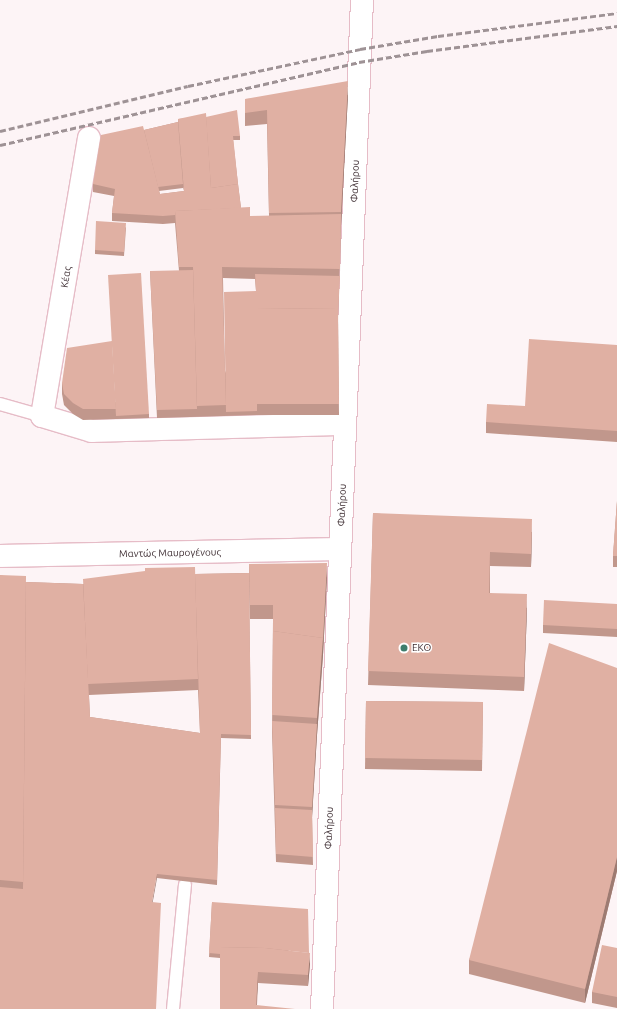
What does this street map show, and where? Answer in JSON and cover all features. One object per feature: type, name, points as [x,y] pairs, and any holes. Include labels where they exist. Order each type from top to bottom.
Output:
[{"type":"street","name":"Φαλήρου","points":[[322,1009],[362,0]]},
{"type":"street","name":"Κέας","points":[[42,416],[89,138]]},
{"type":"street","points":[[42,416],[92,431],[345,424]]},
{"type":"street","name":"Μαντώς Μαυρογένους","points":[[0,556],[340,549]]},
{"type":"lane","points":[[0,404],[42,416]]},
{"type":"lane","points":[[173,1009],[185,886]]},
{"type":"building","points":[[348,81],[341,212],[269,213],[267,110],[245,113],[245,99]]},
{"type":"building","points":[[237,110],[240,136],[233,136],[238,184],[211,188],[206,117]]},
{"type":"building","points":[[206,113],[211,188],[238,184],[241,208],[175,211],[175,215],[163,216],[112,213],[115,189],[93,184],[101,135],[143,126],[160,194],[184,191],[178,119]]},
{"type":"building","points":[[178,122],[183,184],[158,187],[144,130]]},
{"type":"building","points":[[250,207],[250,216],[341,214],[340,269],[222,267],[226,405],[197,406],[193,267],[179,267],[175,211]]},
{"type":"building","points":[[96,221],[126,223],[124,252],[95,250]]},
{"type":"building","points":[[193,270],[197,409],[157,410],[150,271]]},
{"type":"building","points":[[141,273],[149,414],[116,416],[108,275]]},
{"type":"building","points":[[255,274],[340,276],[338,315],[338,309],[257,308],[257,411],[226,412],[224,292],[256,291]]},
{"type":"building","points":[[257,308],[338,309],[339,404],[257,404]]},
{"type":"building","points":[[529,339],[617,345],[617,431],[486,422],[487,404],[525,406]]},
{"type":"building","points":[[112,341],[116,409],[83,409],[73,403],[64,394],[62,383],[67,348]]},
{"type":"building","points":[[617,501],[617,556],[613,556]]},
{"type":"building","points":[[373,513],[532,519],[531,554],[490,552],[489,593],[527,594],[524,677],[368,671]]},
{"type":"building","points":[[327,563],[323,641],[323,638],[273,631],[273,605],[250,605],[249,564]]},
{"type":"building","points":[[195,567],[198,679],[88,684],[83,579],[145,571],[145,568]]},
{"type":"building","points":[[249,573],[251,735],[221,734],[217,880],[157,874],[152,902],[161,903],[156,1009],[0,1009],[0,887],[23,889],[26,582],[83,584],[90,717],[200,733],[195,574]]},
{"type":"building","points":[[0,575],[26,576],[23,882],[0,880]]},
{"type":"building","points":[[544,600],[617,604],[617,629],[543,625]]},
{"type":"building","points":[[273,631],[323,638],[317,718],[272,715]]},
{"type":"building","points":[[549,643],[617,668],[617,857],[585,989],[469,960]]},
{"type":"building","points":[[366,701],[483,702],[482,760],[365,758]]},
{"type":"building","points":[[272,721],[317,724],[312,807],[275,805]]},
{"type":"building","points":[[275,808],[312,810],[313,857],[276,854]]},
{"type":"building","points":[[212,902],[308,909],[309,953],[265,948],[220,947],[220,954],[209,953]]},
{"type":"building","points":[[602,945],[617,948],[617,997],[592,992]]},
{"type":"building","points":[[220,947],[265,948],[310,953],[308,975],[258,972],[256,1005],[295,1009],[220,1009]]},
{"type":"railway","points":[[0,131],[188,86],[360,49],[438,36],[617,13]]},
{"type":"railway","points":[[0,145],[359,62],[427,51],[617,26]]},
{"type":"place","name":"EKO","points":[[404,648]]}]
